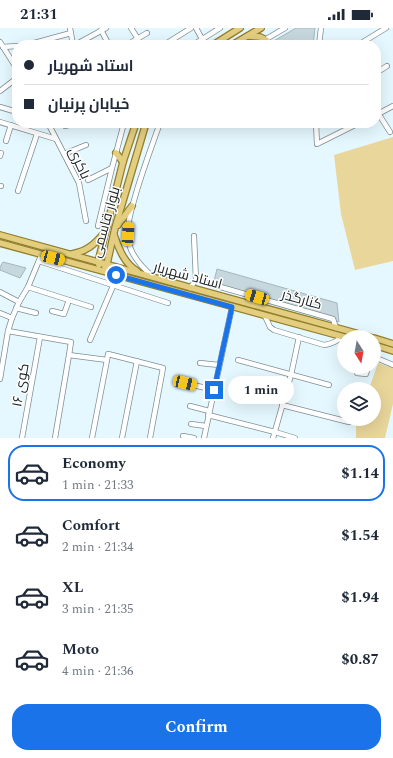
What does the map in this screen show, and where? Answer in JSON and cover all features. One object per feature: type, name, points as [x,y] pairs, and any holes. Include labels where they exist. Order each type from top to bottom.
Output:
[{"type":"main road","points":[[221,40],[240,28]]},
{"type":"main road","points":[[240,40],[261,28]]},
{"type":"main road","points":[[247,36],[260,37],[266,40]]},
{"type":"main road","name":"بلوار قاسمی","points":[[101,271],[98,262],[123,162],[134,128]]},
{"type":"main road","name":"بلوار قاسمی","points":[[101,271],[107,264],[145,128]]},
{"type":"main road","points":[[116,153],[123,162]]},
{"type":"main road","points":[[132,206],[115,231],[120,250],[130,266],[140,274]]},
{"type":"main road","points":[[70,255],[82,252],[91,247],[105,232]]},
{"type":"main road","name":"استاد شهریار","points":[[0,236],[107,264],[344,330]]},
{"type":"main road","name":"استاد شهریار","points":[[0,243],[40,258],[101,271],[337,335]]},
{"type":"main road","points":[[326,332],[328,325]]},
{"type":"main road","points":[[381,340],[393,344]]},
{"type":"main road","points":[[381,348],[393,351]]},
{"type":"street","points":[[131,28],[138,39],[147,33]]},
{"type":"street","points":[[172,40],[191,28]]},
{"type":"street","points":[[196,28],[202,39],[220,28]]},
{"type":"street","points":[[266,40],[285,28]]},
{"type":"street","points":[[320,40],[321,28]]},
{"type":"street","points":[[366,40],[386,28]]},
{"type":"street","points":[[83,40],[103,29],[107,40]]},
{"type":"street","points":[[41,40],[70,30],[73,40]]},
{"type":"street","points":[[0,42],[12,61]]},
{"type":"street","points":[[3,47],[12,46]]},
{"type":"street","points":[[381,70],[387,66]]},
{"type":"street","points":[[0,91],[12,82]]},
{"type":"street","points":[[381,112],[393,106]]},
{"type":"street","points":[[0,107],[12,111]]},
{"type":"street","points":[[381,120],[390,132]]},
{"type":"street","points":[[0,122],[11,125],[6,141]]},
{"type":"street","points":[[20,128],[56,139]]},
{"type":"street","name":"باکری","points":[[50,128],[79,183],[86,221]]},
{"type":"street","points":[[98,226],[123,128]]},
{"type":"street","points":[[154,277],[135,258],[130,247],[128,223],[143,169],[158,128]]},
{"type":"street","points":[[316,128],[317,144],[350,128]]},
{"type":"street","points":[[18,191],[37,134]]},
{"type":"street","points":[[64,154],[86,145]]},
{"type":"street","points":[[88,180],[112,168]]},
{"type":"street","points":[[190,288],[196,280],[194,236]]},
{"type":"street","points":[[0,379],[8,331],[12,318],[28,287],[40,258],[113,286],[168,303]]},
{"type":"street","name":"کنارگذر","points":[[196,280],[333,319],[336,328]]},
{"type":"street","points":[[90,340],[113,286]]},
{"type":"street","points":[[28,287],[91,307]]},
{"type":"street","points":[[0,292],[19,302]]},
{"type":"street","points":[[52,311],[64,314],[69,300]]},
{"type":"street","points":[[204,438],[232,307]]},
{"type":"street","points":[[16,308],[36,313]]},
{"type":"street","points":[[0,313],[12,318]]},
{"type":"street","points":[[265,316],[270,327],[274,330],[324,345],[337,342]]},
{"type":"street","points":[[8,331],[71,342],[55,438]]},
{"type":"street","name":"کوی ۱۶","points":[[22,438],[40,336]]},
{"type":"street","points":[[273,438],[291,374],[298,337]]},
{"type":"street","points":[[92,438],[108,354],[163,368],[150,438]]},
{"type":"street","points":[[69,355],[107,360]]},
{"type":"street","points":[[238,360],[329,385]]},
{"type":"street","points":[[381,360],[393,365]]},
{"type":"street","points":[[122,438],[137,361]]},
{"type":"street","points":[[200,363],[219,365]]},
{"type":"street","points":[[185,383],[214,390]]},
{"type":"street","points":[[282,404],[337,419]]},
{"type":"street","points":[[190,406],[295,438]]},
{"type":"street","points":[[191,424],[206,426]]},
{"type":"street","points":[[183,436],[194,438]]},
{"type":"shaded area","points":[[393,137],[393,261],[355,270],[341,214],[334,155]]},
{"type":"shaded area","points":[[381,364],[393,368],[393,404],[385,438],[356,438],[356,426],[381,426],[381,382],[371,382],[374,374],[381,374]]},
{"type":"building","points":[[296,28],[315,28],[314,40],[276,40]]},
{"type":"building","points":[[3,262],[26,268],[20,278],[0,270]]},
{"type":"building","points":[[217,269],[337,303],[339,322],[213,285]]},
{"type":"route","points":[[116,275],[232,307],[214,390]]}]
